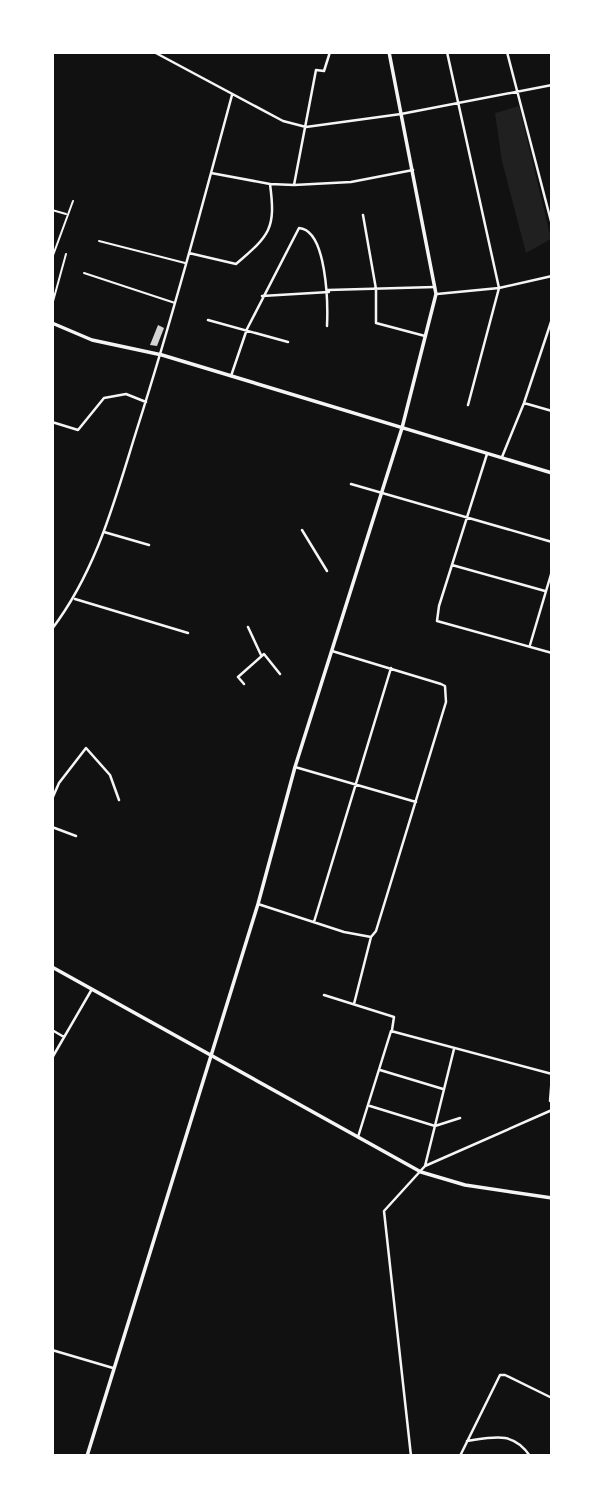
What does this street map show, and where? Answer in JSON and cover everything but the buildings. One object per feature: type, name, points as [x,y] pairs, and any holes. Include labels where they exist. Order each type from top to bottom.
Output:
[{"type":"main road","points":[[87,1455],[258,904],[295,766],[402,428],[436,294],[389,52]]},
{"type":"main road","points":[[52,323],[92,340],[162,355],[551,473]]},
{"type":"main road","points":[[52,967],[421,1172],[465,1185],[551,1198]]},
{"type":"street","points":[[154,52],[283,121],[306,127],[401,114],[551,85]]},
{"type":"street","points":[[294,185],[316,70],[324,71],[330,52]]},
{"type":"street","points":[[447,52],[499,288],[468,405]]},
{"type":"street","points":[[507,52],[515,93],[551,225]]},
{"type":"street","points":[[52,629],[75,599],[104,531],[162,355],[232,95]]},
{"type":"street","points":[[211,173],[270,184],[294,185],[351,182],[413,170]]},
{"type":"street","points":[[189,253],[236,264],[260,241],[272,224],[270,184]]},
{"type":"street","points":[[363,215],[376,289],[376,323],[425,336]]},
{"type":"street","points":[[231,376],[262,296],[295,232],[301,228],[315,238],[328,291],[327,326]]},
{"type":"street","points":[[436,294],[499,288],[551,276]]},
{"type":"street","points":[[262,296],[435,288]]},
{"type":"street","points":[[502,458],[524,403],[551,319]]},
{"type":"street","points":[[208,320],[288,342]]},
{"type":"street","points":[[52,422],[78,430],[104,398],[126,394],[146,402]]},
{"type":"street","points":[[524,403],[551,411]]},
{"type":"street","points":[[487,454],[452,565],[438,621],[551,653]]},
{"type":"street","points":[[351,484],[551,542]]},
{"type":"street","points":[[302,530],[327,571]]},
{"type":"street","points":[[104,531],[149,545]]},
{"type":"street","points":[[452,565],[545,591]]},
{"type":"street","points":[[530,647],[551,571]]},
{"type":"street","points":[[75,599],[188,632]]},
{"type":"street","points":[[248,627],[261,655]]},
{"type":"street","points":[[332,651],[445,686],[446,705],[376,931],[371,937],[354,1004]]},
{"type":"street","points":[[261,655],[264,654],[280,674]]},
{"type":"street","points":[[244,684],[238,677],[261,655]]},
{"type":"street","points":[[314,922],[358,785],[391,668]]},
{"type":"street","points":[[52,799],[58,783],[86,748],[110,775],[119,800]]},
{"type":"street","points":[[295,766],[416,802]]},
{"type":"street","points":[[52,827],[75,836]]},
{"type":"street","points":[[258,904],[371,937]]},
{"type":"street","points":[[52,1058],[92,989]]},
{"type":"street","points":[[324,995],[394,1017],[370,1106],[358,1138]]},
{"type":"street","points":[[52,1030],[64,1037]]},
{"type":"street","points":[[391,1031],[551,1075],[551,1109],[425,1166]]},
{"type":"street","points":[[411,1455],[384,1211],[425,1166],[454,1048]]},
{"type":"street","points":[[380,1070],[443,1089]]},
{"type":"street","points":[[370,1106],[435,1126],[460,1118]]},
{"type":"street","points":[[53,1351],[113,1368]]},
{"type":"street","points":[[460,1455],[500,1375],[551,1398]]},
{"type":"street","points":[[467,1441],[507,1436],[523,1446],[530,1455]]},
{"type":"lane","points":[[52,114],[53,109]]},
{"type":"lane","points":[[52,258],[73,201]]},
{"type":"lane","points":[[52,209],[67,214]]},
{"type":"lane","points":[[99,241],[186,264]]},
{"type":"lane","points":[[52,305],[66,254]]},
{"type":"lane","points":[[84,273],[176,304]]},
{"type":"shaded area","points":[[519,106],[551,239],[526,253],[502,161],[495,113]]}]
